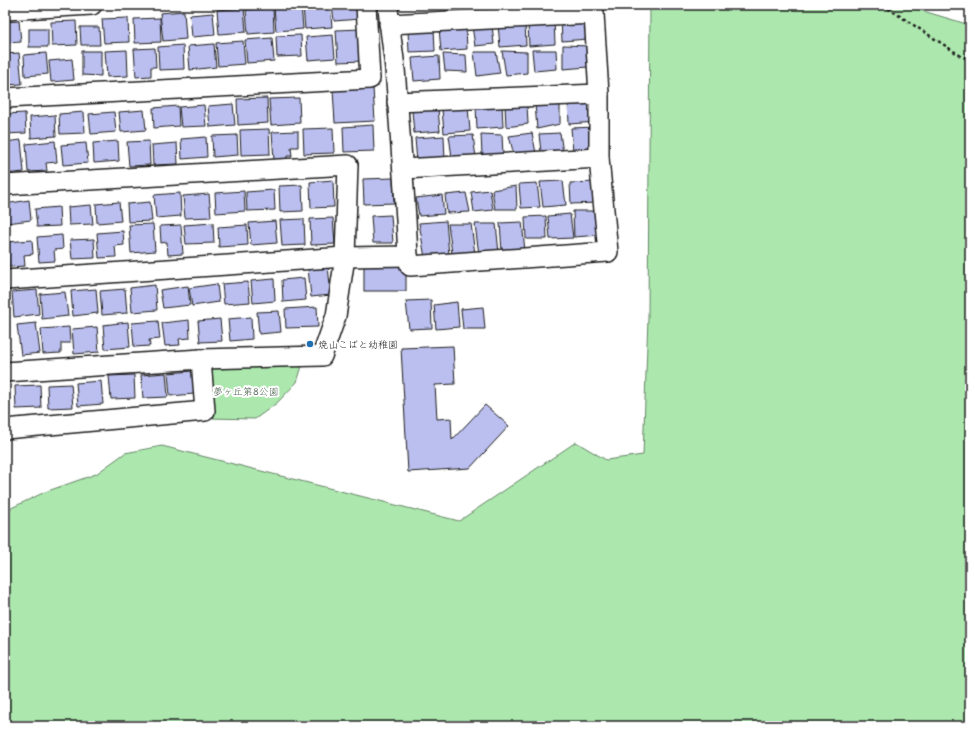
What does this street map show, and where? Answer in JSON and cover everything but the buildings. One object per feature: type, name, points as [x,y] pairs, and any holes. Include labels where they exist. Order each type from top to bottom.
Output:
[{"type":"street","points":[[5,10],[92,5]]},
{"type":"street","points":[[5,98],[370,80],[366,5]]},
{"type":"street","points":[[388,5],[389,24],[394,57],[408,256],[410,266],[608,252],[600,158],[599,94],[593,10],[389,24]]},
{"type":"street","points":[[397,102],[599,94]]},
{"type":"street","points":[[403,169],[600,158]]},
{"type":"street","points":[[5,185],[348,165],[345,257],[336,316],[322,356],[201,359],[5,372]]},
{"type":"street","points":[[5,280],[345,257],[408,256]]},
{"type":"street","points":[[5,429],[205,411],[201,359]]},
{"type":"path","points":[[883,5],[961,56],[970,60]]},
{"type":"green space","points":[[650,5],[903,5],[970,25],[970,726],[5,726],[5,511],[45,492],[96,474],[125,453],[162,446],[459,521],[576,442],[606,460],[643,455],[648,318]]},
{"type":"green space","name":"夢ヶ丘第8公園","points":[[304,360],[297,382],[277,403],[255,419],[209,418],[207,364]]},
{"type":"place","name":"焼山こばと幼稚園","points":[[310,344]]}]
